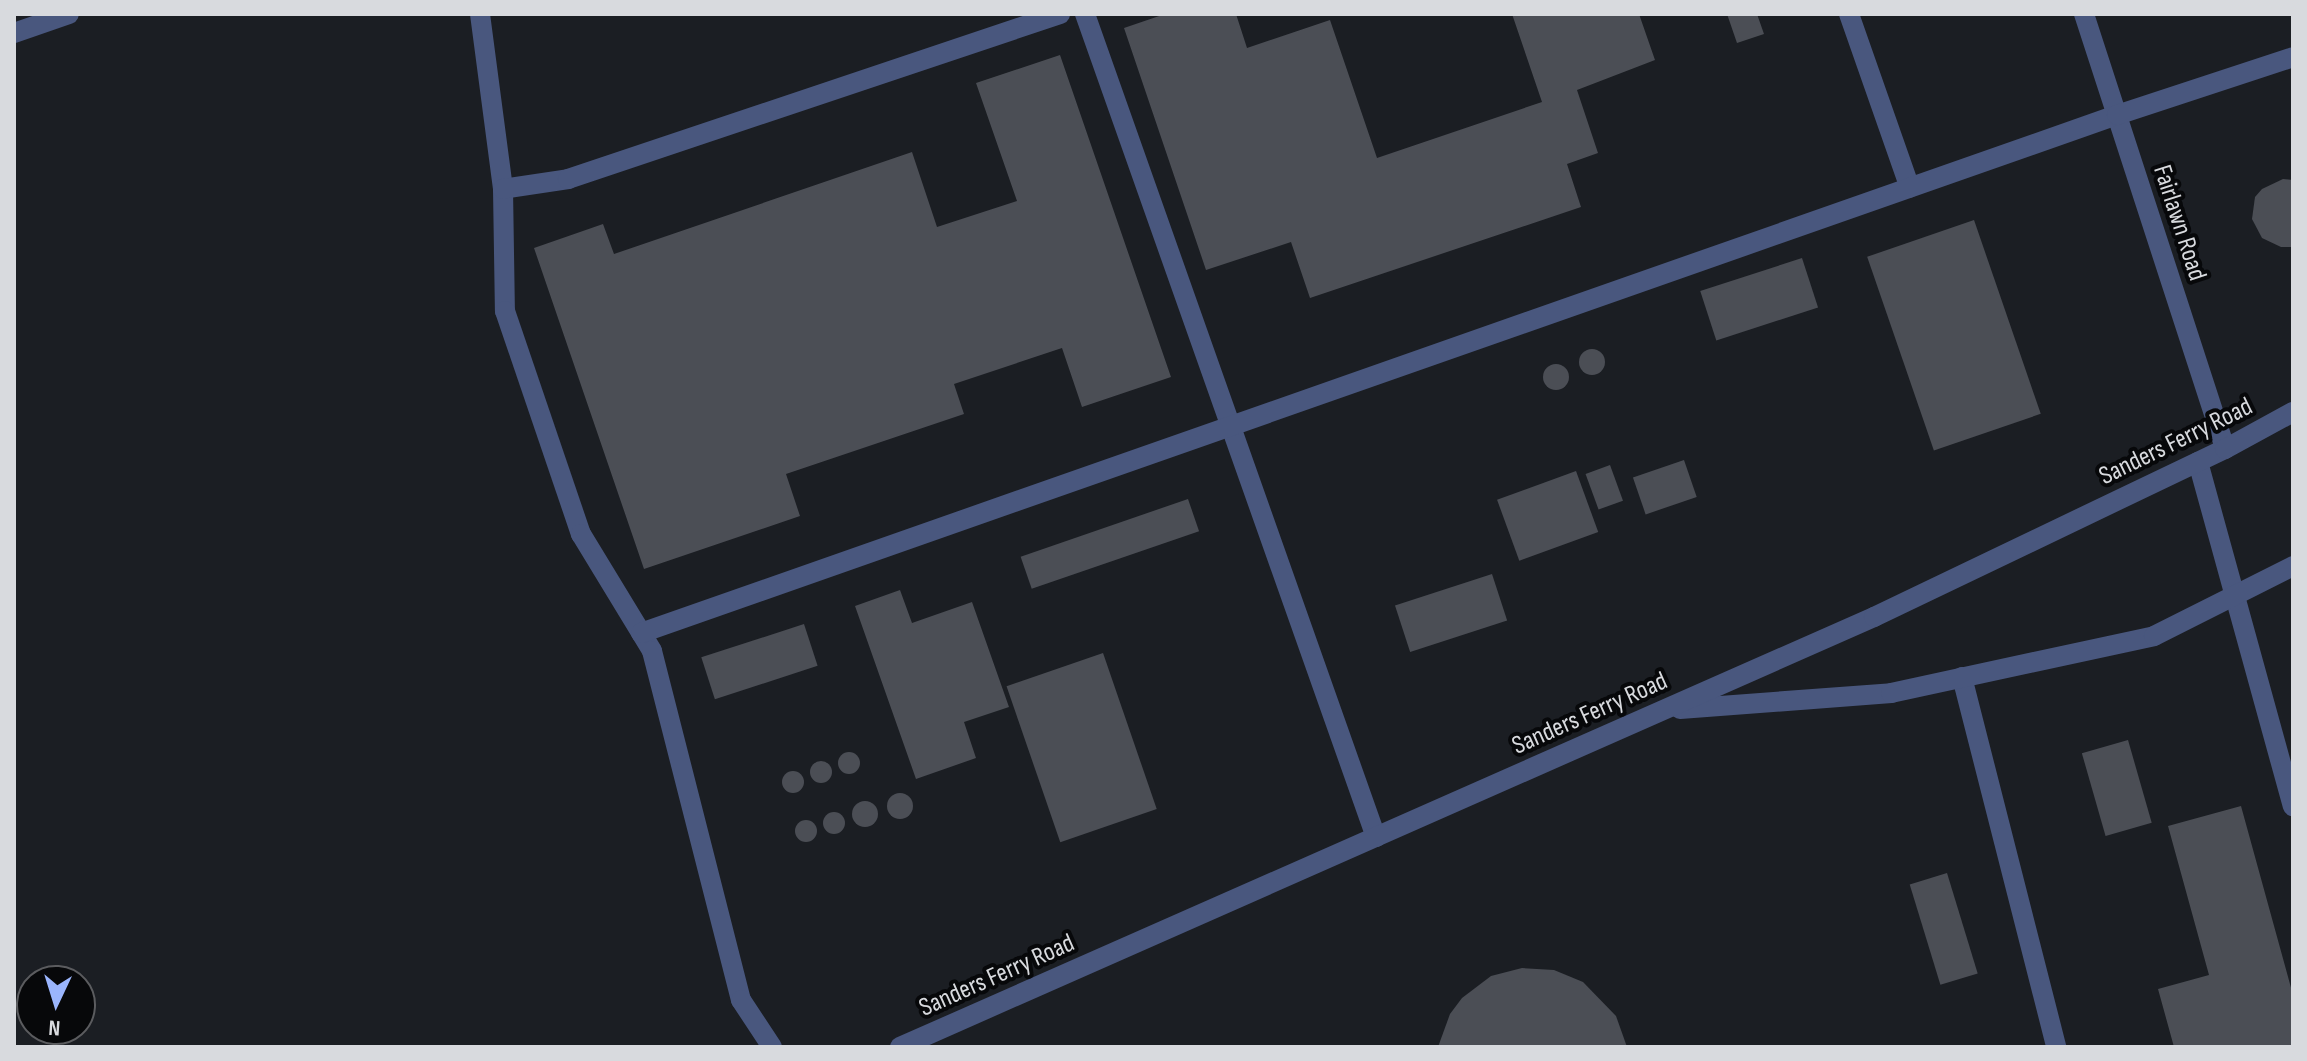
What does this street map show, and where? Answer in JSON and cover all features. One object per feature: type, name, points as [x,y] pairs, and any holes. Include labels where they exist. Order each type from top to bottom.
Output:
[{"type":"street","points":[[14,33],[69,14]]},
{"type":"street","points":[[480,14],[503,189],[505,311],[581,534],[652,651],[741,1000],[772,1047]]},
{"type":"street","points":[[503,189],[568,179],[1060,14]]},
{"type":"street","points":[[1085,14],[1228,427],[1376,837]]},
{"type":"street","points":[[1849,14],[1910,188]]},
{"type":"street","name":"Fairlawn Road","points":[[2084,14],[2225,449]]},
{"type":"street","points":[[641,633],[2117,115],[2293,57]]},
{"type":"street","name":"Sanders Ferry Road","points":[[900,1047],[1874,617],[2225,449],[2293,412]]},
{"type":"street","points":[[2198,462],[2293,806]]},
{"type":"street","points":[[1664,710],[1891,693],[2154,636],[2293,566]]},
{"type":"street","points":[[1962,677],[2056,1047]]},
{"type":"building","points":[[1165,14],[1236,14],[1247,48],[1330,20],[1377,158],[1542,102],[1512,14],[1639,14],[1655,60],[1577,90],[1598,153],[1567,164],[1581,207],[1310,298],[1291,242],[1206,270],[1124,28]]},
{"type":"building","points":[[1727,14],[1757,14],[1764,34],[1737,43]]},
{"type":"building","points":[[1060,55],[1171,377],[1082,407],[1062,348],[954,384],[964,414],[786,474],[800,516],[644,569],[534,248],[603,224],[614,254],[912,152],[937,227],[1017,201],[976,83]]},
{"type":"building","points":[[2283,179],[2293,180],[2293,247],[2281,247],[2262,238],[2252,219],[2255,197],[2262,189]]},
{"type":"building","points":[[1974,220],[2041,414],[1934,451],[1867,257]]},
{"type":"building","points":[[1802,258],[1818,307],[1716,341],[1700,291]]},
{"type":"building","points":[[1592,349],[1601,353],[1605,362],[1601,371],[1592,375],[1583,371],[1579,362],[1583,353]]},
{"type":"building","points":[[1556,364],[1565,368],[1569,377],[1565,386],[1556,390],[1547,386],[1543,377],[1547,368]]},
{"type":"building","points":[[1684,460],[1697,497],[1646,514],[1633,478]]},
{"type":"building","points":[[1610,465],[1623,501],[1599,510],[1586,474]]},
{"type":"building","points":[[1576,471],[1598,532],[1519,561],[1497,500]]},
{"type":"building","points":[[1188,499],[1199,531],[1032,589],[1021,557]]},
{"type":"building","points":[[1492,574],[1507,621],[1410,652],[1395,606]]},
{"type":"building","points":[[900,590],[912,623],[972,602],[1009,707],[964,722],[976,758],[916,779],[855,606]]},
{"type":"building","points":[[804,624],[818,666],[715,699],[701,657]]},
{"type":"building","points":[[1103,653],[1157,809],[1060,842],[1007,686]]},
{"type":"building","points":[[2128,740],[2152,823],[2106,836],[2082,753]]},
{"type":"building","points":[[849,752],[857,755],[860,763],[857,771],[849,774],[841,771],[838,763],[841,755]]},
{"type":"building","points":[[821,761],[829,764],[832,772],[829,780],[821,783],[813,780],[810,772],[813,764]]},
{"type":"building","points":[[793,771],[801,774],[804,782],[801,790],[793,793],[785,790],[782,782],[785,774]]},
{"type":"building","points":[[900,793],[909,797],[913,806],[909,815],[900,819],[891,815],[887,806],[891,797]]},
{"type":"building","points":[[865,801],[874,805],[878,814],[874,823],[865,827],[856,823],[852,814],[856,805]]},
{"type":"building","points":[[2241,806],[2293,995],[2293,1047],[2174,1047],[2158,989],[2209,975],[2168,826]]},
{"type":"building","points":[[834,812],[842,815],[845,823],[842,831],[834,834],[826,831],[823,823],[826,815]]},
{"type":"building","points":[[806,820],[814,823],[817,831],[814,839],[806,842],[798,839],[795,831],[798,823]]},
{"type":"building","points":[[1947,873],[1978,973],[1940,985],[1910,884]]},
{"type":"building","points":[[1522,968],[1554,970],[1583,982],[1616,1016],[1627,1047],[1438,1047],[1450,1014],[1462,998],[1491,976]]}]
